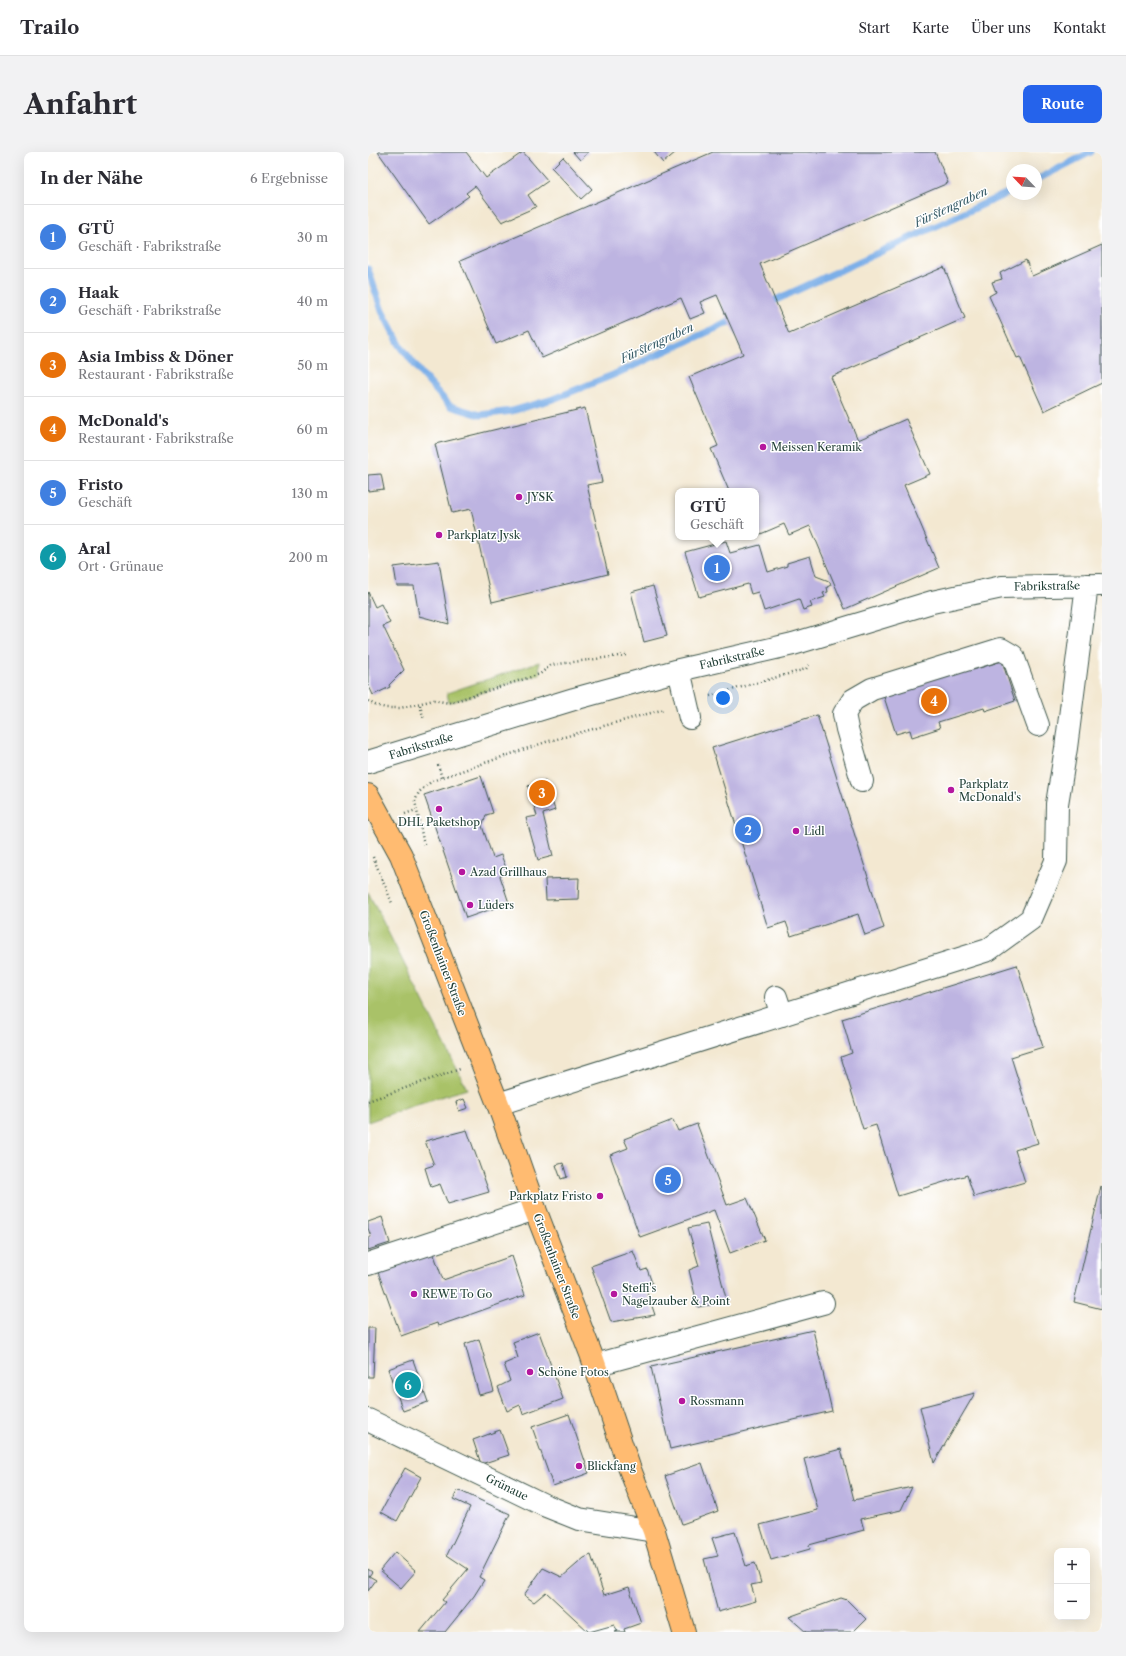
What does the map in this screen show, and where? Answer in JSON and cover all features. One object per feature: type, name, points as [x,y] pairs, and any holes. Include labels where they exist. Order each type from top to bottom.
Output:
[{"type":"main road","name":"Großenhainer Straße","points":[[368,795],[401,855],[498,1104],[535,1209],[595,1365],[629,1467],[654,1531],[684,1632]]},
{"type":"street","name":"Fabrikstraße","points":[[368,762],[574,699],[679,670],[793,644],[932,602],[1002,587],[1094,585]]},
{"type":"street","points":[[498,1104],[779,1006],[988,950],[1031,919],[1056,861],[1057,804],[1066,742],[1094,585]]},
{"type":"street","points":[[862,781],[844,714],[853,700],[872,689],[1001,649],[1013,656],[1038,725]]},
{"type":"street","points":[[679,670],[688,710]]},
{"type":"street","points":[[368,1264],[535,1209]]},
{"type":"street","points":[[595,1365],[824,1303]]},
{"type":"street","name":"Grünaue","points":[[368,1420],[544,1505],[579,1519],[654,1531]]},
{"type":"path","points":[[416,810],[415,801],[418,792],[432,781],[546,742],[688,710],[806,669],[828,634]]},
{"type":"path","points":[[368,701],[386,708],[400,708],[434,700],[449,703],[540,674],[551,665],[626,655]]},
{"type":"path","points":[[368,1101],[481,1062]]},
{"type":"green space","points":[[539,662],[540,674],[449,703],[447,693]]},
{"type":"green space","points":[[368,892],[467,1089],[420,1103],[368,1122]]},
{"type":"building","points":[[378,152],[466,152],[486,178],[523,152],[548,181],[528,195],[536,207],[502,222],[475,186],[466,193],[469,196],[429,224]]},
{"type":"building","points":[[573,152],[589,152],[580,160]]},
{"type":"building","points":[[654,152],[676,152],[663,163]]},
{"type":"building","points":[[713,152],[935,152],[948,183],[760,264],[789,334],[944,267],[965,318],[831,377],[858,440],[906,419],[930,474],[904,485],[939,568],[845,609],[810,526],[789,535],[784,524],[759,535],[759,488],[728,488],[711,449],[718,446],[689,377],[743,354],[717,295],[700,302],[705,313],[690,319],[681,298],[542,358],[529,330],[496,344],[460,261]]},
{"type":"building","points":[[563,157],[592,189],[581,199],[552,168]]},
{"type":"building","points":[[1102,245],[1102,383],[1044,411],[1020,357],[1017,358],[989,296],[996,292],[992,282],[1002,279],[1000,273],[1026,260],[1032,276]]},
{"type":"building","name":"JYSK","points":[[585,408],[602,482],[587,485],[608,574],[492,602],[471,509],[452,513],[435,444]]},
{"type":"building","points":[[381,474],[384,489],[368,491],[368,475]]},
{"type":"building","points":[[726,541],[730,553],[760,545],[768,572],[787,566],[787,563],[810,556],[816,576],[829,581],[831,585],[827,587],[828,592],[823,593],[825,597],[810,602],[812,607],[803,610],[799,599],[764,611],[758,592],[751,594],[748,584],[699,597],[685,552]]},
{"type":"building","points":[[439,561],[449,624],[419,616],[414,586],[397,586],[394,567]]},
{"type":"building","points":[[653,586],[667,636],[644,642],[631,592]]},
{"type":"building","points":[[368,592],[375,607],[381,604],[390,623],[383,626],[404,670],[389,685],[390,687],[373,695],[368,684]]},
{"type":"building","points":[[1002,661],[1015,701],[985,711],[984,708],[938,722],[940,728],[912,737],[910,730],[896,734],[883,694],[972,666],[973,670]]},
{"type":"building","name":"Lidl","points":[[817,715],[884,928],[865,935],[858,914],[791,936],[786,922],[768,928],[712,748]]},
{"type":"building","points":[[481,776],[493,813],[486,815],[482,826],[493,858],[501,855],[508,873],[500,876],[509,903],[466,918],[424,795]]},
{"type":"building","points":[[545,781],[555,810],[543,814],[553,856],[538,860],[526,818],[537,816],[528,786]]},
{"type":"building","points":[[579,878],[578,899],[546,900],[545,879]]},
{"type":"building","points":[[1017,965],[1043,1047],[1011,1057],[1038,1143],[1015,1150],[1025,1182],[974,1197],[967,1175],[898,1196],[876,1125],[863,1129],[841,1057],[852,1053],[842,1019]]},
{"type":"building","points":[[464,1099],[468,1108],[459,1111],[456,1102]]},
{"type":"building","points":[[673,1120],[678,1131],[697,1124],[727,1205],[747,1198],[765,1240],[730,1253],[714,1210],[640,1237],[610,1155],[628,1148],[624,1139]]},
{"type":"building","points":[[467,1130],[489,1192],[448,1204],[440,1184],[431,1187],[425,1168],[434,1165],[425,1141]]},
{"type":"building","points":[[563,1163],[567,1177],[561,1179],[556,1165]]},
{"type":"building","points":[[1101,1186],[1102,1187],[1102,1309],[1074,1302]]},
{"type":"building","points":[[382,1217],[390,1243],[368,1250],[368,1237],[371,1237],[368,1222]]},
{"type":"building","points":[[707,1224],[727,1302],[698,1307],[689,1270],[699,1266],[688,1228]]},
{"type":"building","points":[[633,1251],[641,1271],[647,1269],[652,1283],[645,1286],[655,1315],[611,1322],[591,1266]]},
{"type":"building","points":[[433,1252],[443,1280],[512,1256],[525,1295],[438,1326],[437,1323],[401,1336],[378,1272]]},
{"type":"building","points":[[368,1328],[375,1328],[373,1377],[368,1377]]},
{"type":"building","points":[[813,1330],[832,1411],[670,1449],[651,1367]]},
{"type":"building","name":"Schöne Fotos","points":[[539,1332],[563,1399],[523,1414],[520,1405],[507,1411],[498,1387],[510,1381],[504,1364],[518,1358],[513,1342]]},
{"type":"building","points":[[479,1339],[494,1391],[479,1395],[465,1344]]},
{"type":"building","points":[[413,1360],[428,1402],[403,1411],[388,1369]]},
{"type":"building","points":[[975,1393],[934,1463],[920,1407]]},
{"type":"building","points":[[569,1414],[589,1473],[553,1486],[532,1427]]},
{"type":"building","points":[[500,1430],[509,1455],[481,1464],[473,1440]]},
{"type":"building","points":[[841,1449],[854,1500],[912,1487],[901,1510],[861,1519],[864,1530],[809,1545],[810,1549],[771,1560],[760,1525],[818,1510],[804,1459]]},
{"type":"building","points":[[702,1463],[718,1511],[682,1524],[665,1476]]},
{"type":"building","points":[[405,1468],[421,1477],[397,1521],[381,1512]]},
{"type":"building","points":[[458,1490],[510,1514],[479,1577],[484,1580],[474,1596],[445,1632],[420,1632],[445,1602],[442,1600],[468,1569],[447,1555],[470,1507],[453,1499]]},
{"type":"building","points":[[735,1532],[746,1566],[755,1563],[761,1583],[751,1585],[756,1601],[718,1612],[704,1559],[718,1556],[712,1538]]},
{"type":"building","points":[[395,1552],[416,1571],[401,1588],[380,1570]]},
{"type":"building","points":[[591,1555],[604,1595],[629,1587],[641,1623],[624,1629],[625,1632],[615,1632],[618,1631],[614,1625],[589,1632],[546,1592],[534,1602],[524,1595],[543,1568],[562,1577],[584,1558]]},
{"type":"building","points":[[368,1569],[372,1572],[369,1576],[376,1580],[368,1591]]},
{"type":"building","points":[[841,1598],[847,1600],[866,1619],[853,1632],[806,1632],[789,1617]]},
{"type":"waterway","name":"Fürstengraben","points":[[1042,177],[1091,152]]},
{"type":"waterway","name":"Fürstengraben","points":[[767,304],[1006,194]]},
{"type":"waterway","name":"Fürstengraben","points":[[368,269],[382,311],[400,345],[423,376],[450,406],[480,415],[512,411],[553,399],[613,375],[738,318]]},
{"type":"place","name":"Meissen Keramik","points":[[763,447]]},
{"type":"place","name":"JYSK","points":[[519,497]]},
{"type":"place","name":"Parkplatz Jysk","points":[[439,535]]},
{"type":"place","name":"GTÜ","points":[[717,568]]},
{"type":"place","name":"McDonald's","points":[[934,701]]},
{"type":"place","name":"Parkplatz McDonald's","points":[[951,790]]},
{"type":"place","name":"Asia Imbiss & Döner","points":[[542,793]]},
{"type":"place","name":"DHL Paketshop","points":[[439,809]]},
{"type":"place","name":"Haak","points":[[748,830]]},
{"type":"place","name":"Lidl","points":[[796,831]]},
{"type":"place","name":"Azad Grillhaus","points":[[462,872]]},
{"type":"place","name":"Lüders","points":[[470,905]]},
{"type":"place","name":"Fristo","points":[[668,1180]]},
{"type":"place","name":"Parkplatz Fristo","points":[[600,1196]]},
{"type":"place","name":"REWE To Go","points":[[414,1294]]},
{"type":"place","name":"Steffi's Nagelzauber & Point","points":[[614,1294]]},
{"type":"place","name":"Schöne Fotos","points":[[530,1372]]},
{"type":"place","name":"Aral","points":[[408,1385]]},
{"type":"place","name":"Rossmann","points":[[682,1401]]},
{"type":"place","name":"Blickfang","points":[[579,1466]]}]
